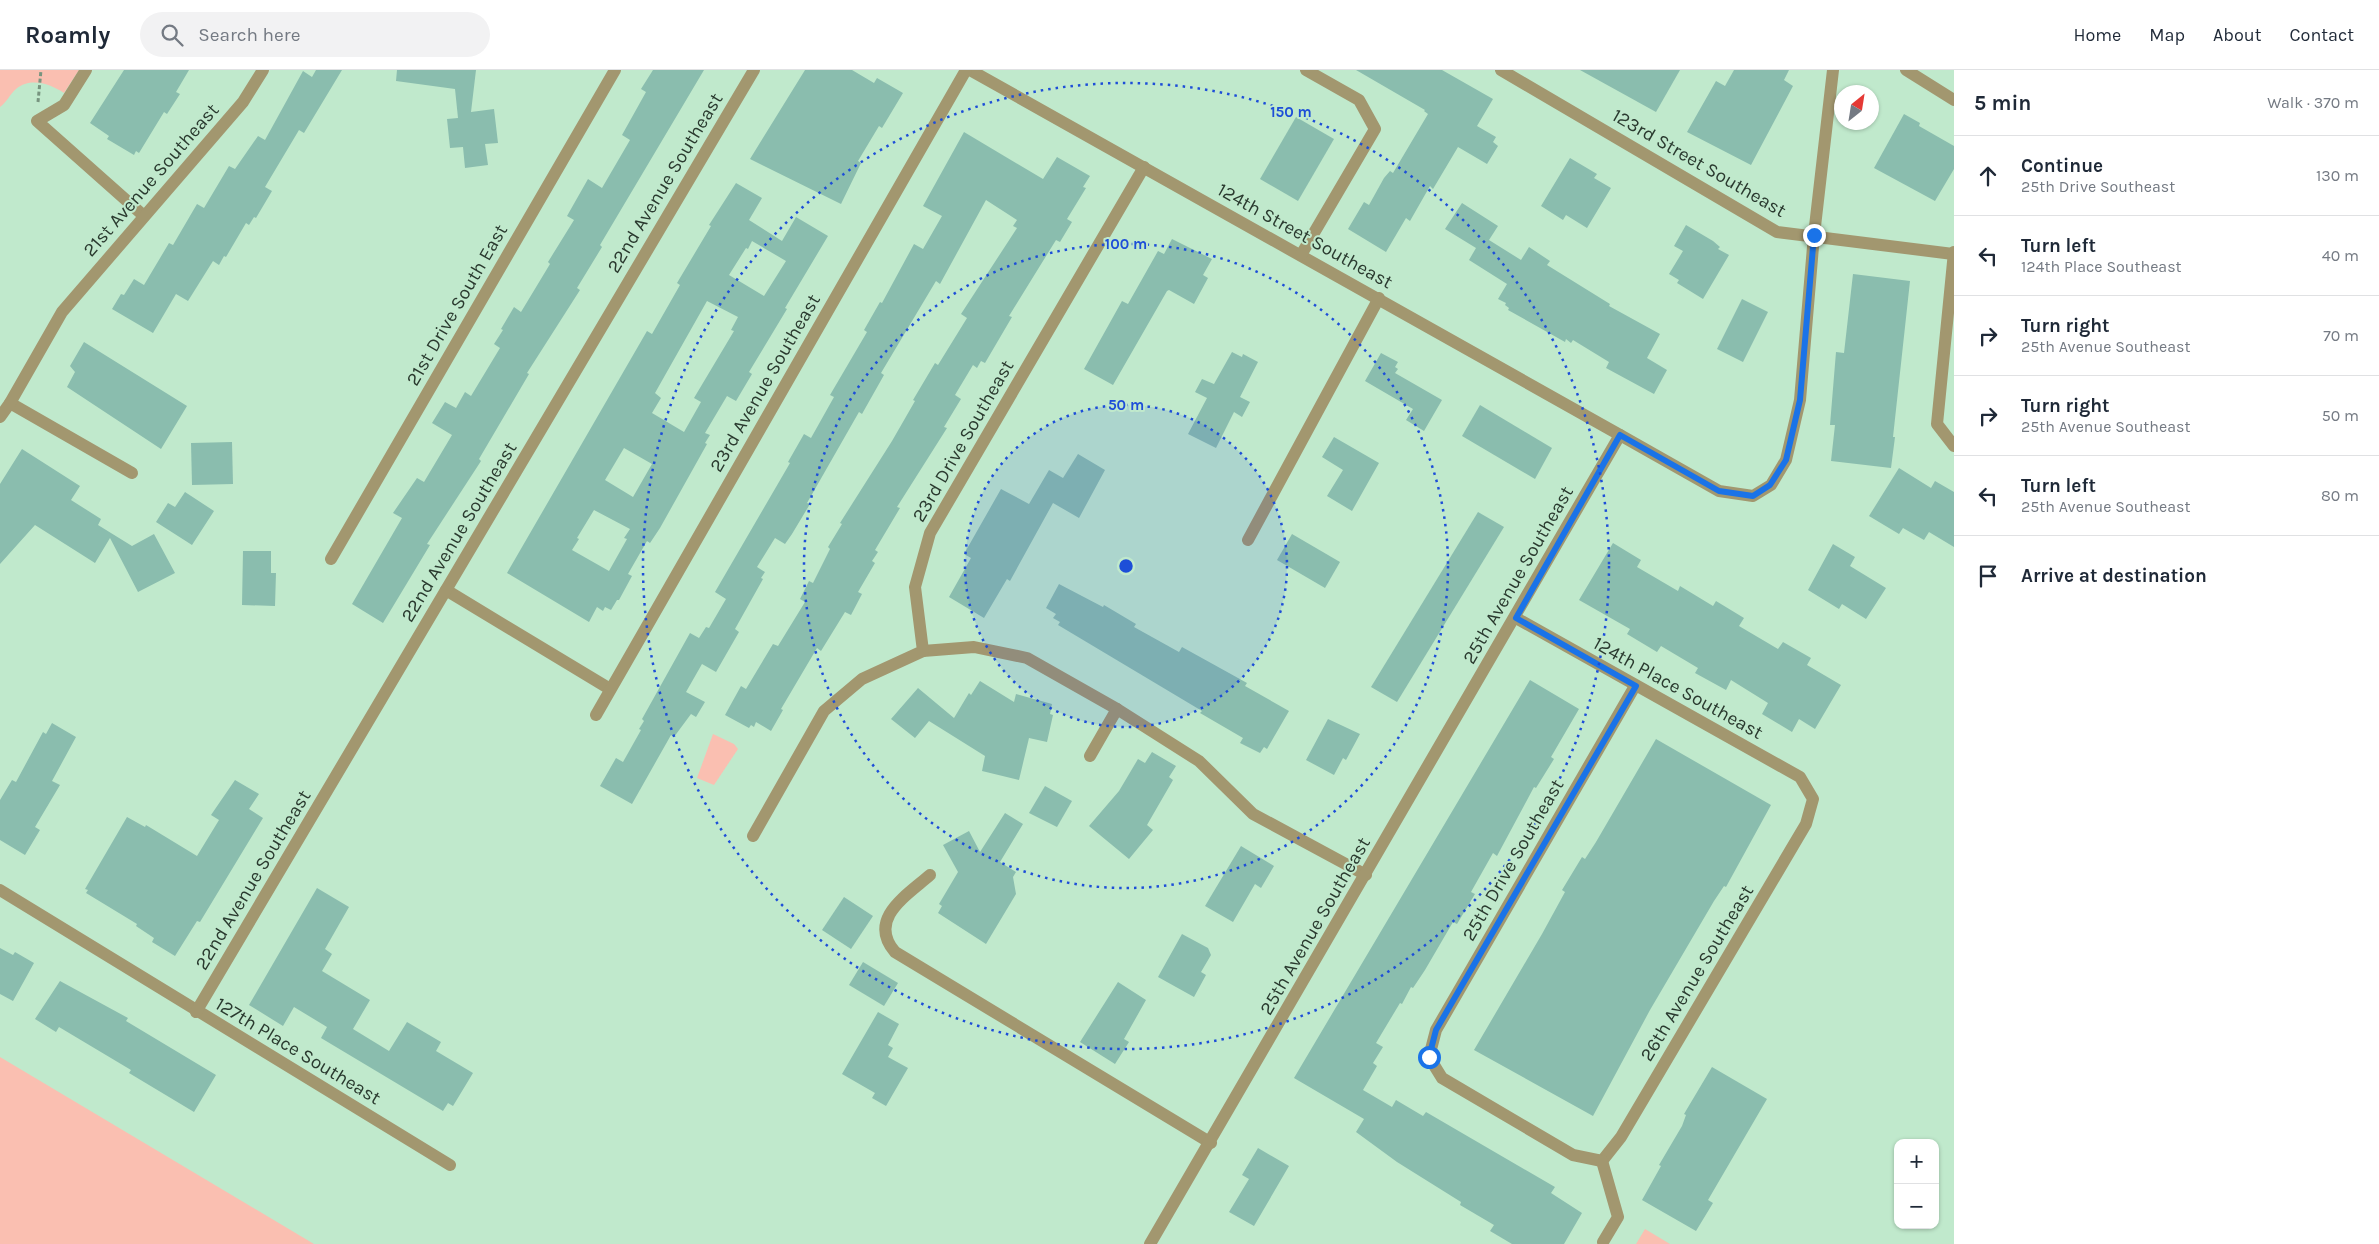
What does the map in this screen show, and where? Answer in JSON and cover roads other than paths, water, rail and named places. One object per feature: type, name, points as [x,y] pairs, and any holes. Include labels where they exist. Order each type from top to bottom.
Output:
[{"type":"street","points":[[86,70],[64,105],[37,121],[144,216]]},
{"type":"street","name":"21st Avenue Southeast","points":[[0,416],[10,403],[62,312],[243,102],[263,70]]},
{"type":"street","name":"21st Drive South East","points":[[331,559],[615,70]]},
{"type":"street","name":"22nd Avenue Southeast","points":[[196,1012],[754,70]]},
{"type":"street","name":"124th Street Southeast","points":[[968,70],[1379,298],[1620,435]]},
{"type":"street","name":"23rd Avenue Southeast","points":[[596,715],[968,70]]},
{"type":"street","points":[[1301,255],[1375,129],[1359,100],[1306,70]]},
{"type":"street","name":"123rd Street Southeast","points":[[1501,70],[1777,232],[1954,253]]},
{"type":"street","points":[[1620,435],[1719,491],[1753,496],[1770,485],[1786,460],[1800,400],[1814,235],[1833,70]]},
{"type":"street","points":[[1906,70],[1954,100]]},
{"type":"street","name":"23rd Drive Southeast","points":[[923,651],[915,587],[930,532],[1144,167]]},
{"type":"street","points":[[1954,253],[1937,424],[1954,446]]},
{"type":"street","points":[[1248,540],[1379,298]]},
{"type":"street","points":[[10,403],[132,473]]},
{"type":"street","name":"25th Avenue Southeast","points":[[1150,1244],[1516,618],[1620,435]]},
{"type":"street","points":[[446,590],[610,689]]},
{"type":"street","name":"124th Place Southeast","points":[[1516,618],[1800,777],[1813,799]]},
{"type":"street","points":[[753,836],[824,712],[862,679],[923,651],[974,648],[1027,658],[1117,709],[1199,761],[1253,814],[1366,875]]},
{"type":"street","name":"25th Drive Southeast","points":[[1602,1161],[1573,1155],[1442,1078],[1429,1057],[1436,1030],[1636,686]]},
{"type":"street","points":[[1090,756],[1117,709]]},
{"type":"street","name":"26th Avenue Southeast","points":[[1602,1161],[1621,1137],[1806,824],[1813,799]]},
{"type":"street","points":[[930,875],[895,907],[886,921],[884,932],[886,942],[895,952],[1210,1143]]},
{"type":"street","name":"127th Place Southeast","points":[[0,890],[196,1012],[450,1165]]},
{"type":"street","points":[[1602,1161],[1618,1217],[1602,1242]]}]
